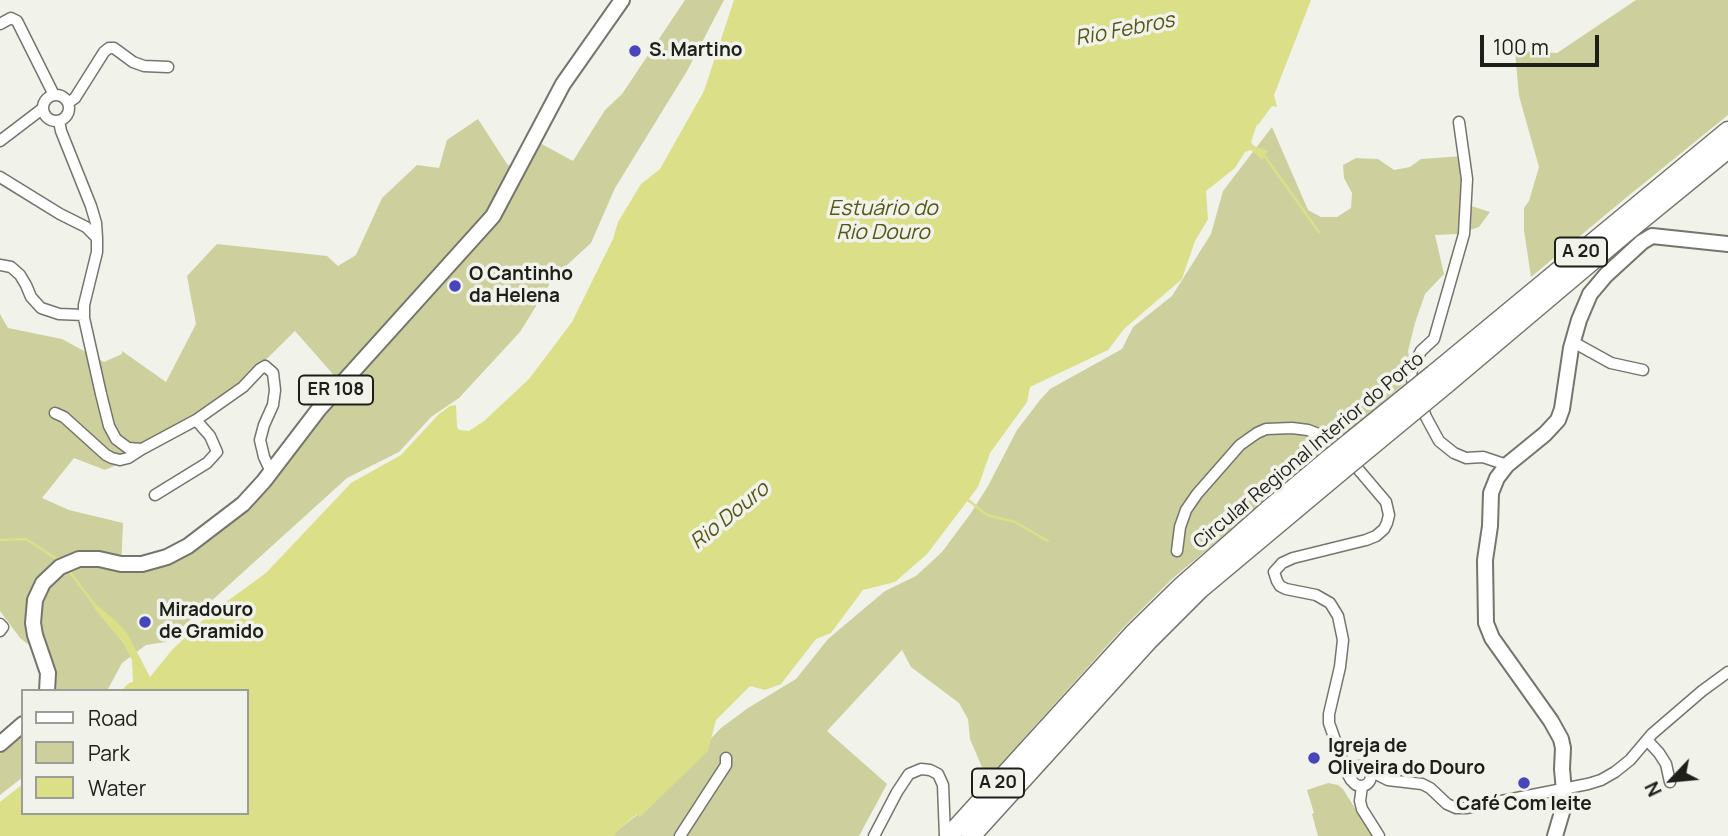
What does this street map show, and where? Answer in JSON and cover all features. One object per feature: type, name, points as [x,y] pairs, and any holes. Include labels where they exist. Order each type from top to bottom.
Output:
[{"type":"highway","name":"Circular Regional Interior do Porto","points":[[971,836],[1052,734],[1122,658],[1182,586],[1267,511],[1335,465],[1439,379],[1728,131]]},
{"type":"highway","name":"Circular Regional Interior do Porto","points":[[1439,379],[1728,149]]},
{"type":"highway","name":"Circular Regional Interior do Porto","points":[[946,832],[1052,734]]},
{"type":"main road","name":"ER 108","points":[[47,689],[48,673],[35,635],[33,611],[38,591],[51,575],[60,567],[79,559],[99,559],[121,564],[153,563],[188,546],[243,504],[319,409],[493,216],[563,84],[622,0]]},
{"type":"main road","points":[[1555,836],[1565,802],[1563,748],[1558,733],[1492,638],[1486,623],[1485,559],[1490,526],[1490,500],[1497,478],[1507,465],[1558,420],[1573,341],[1583,310],[1596,285],[1652,236],[1728,244]]},
{"type":"main road","points":[[0,744],[21,726]]},
{"type":"street","points":[[611,0],[612,15]]},
{"type":"street","points":[[0,24],[11,18],[17,21],[54,95]]},
{"type":"street","points":[[68,103],[75,98],[104,52],[111,48],[144,66],[168,67]]},
{"type":"street","points":[[0,141],[43,108],[47,98],[54,95],[61,95],[68,103],[68,114],[59,121],[51,120],[43,108]]},
{"type":"street","points":[[59,121],[96,223],[97,252],[83,305],[109,426],[121,444],[128,448],[142,449]]},
{"type":"street","points":[[1459,122],[1466,179],[1464,234],[1434,339],[1421,351],[1411,377],[1439,442],[1466,458],[1483,457],[1507,465]]},
{"type":"street","points":[[0,177],[86,227],[97,238]]},
{"type":"street","points":[[0,265],[11,267],[20,275],[36,305],[41,308],[60,314],[84,315]]},
{"type":"street","points":[[1573,341],[1611,363],[1643,370]]},
{"type":"street","points":[[55,413],[64,417],[106,455],[120,460],[196,420],[243,387],[265,366],[273,373],[275,390],[273,405],[260,440],[271,472]]},
{"type":"street","points":[[155,495],[207,463],[218,452],[210,436],[196,420]]},
{"type":"street","points":[[1177,551],[1180,527],[1186,510],[1197,494],[1249,438],[1266,429],[1292,428],[1308,430],[1335,443],[1386,502],[1389,515],[1387,523],[1381,533],[1366,540],[1293,558],[1282,563],[1274,572],[1280,586],[1316,595],[1330,603],[1338,616],[1343,640],[1329,723],[1351,780],[1356,785],[1365,785],[1393,780]]},
{"type":"street","points":[[0,624],[3,627],[0,631]]},
{"type":"street","points":[[1338,746],[1349,760],[1382,777],[1422,784],[1447,804],[1466,808],[1601,780],[1630,760],[1683,706],[1728,672]]},
{"type":"street","points":[[1647,740],[1666,764],[1670,782]]},
{"type":"street","points":[[680,836],[726,765],[726,758]]},
{"type":"street","points":[[1351,780],[1352,770],[1365,768]]},
{"type":"street","points":[[1365,768],[1371,778],[1365,785],[1360,801],[1379,836]]},
{"type":"street","points":[[874,836],[909,774],[921,769],[938,775],[943,785],[946,832]]},
{"type":"green space","points":[[685,0],[724,0],[687,71],[615,188],[591,243],[554,277],[520,332],[459,398],[431,417],[399,452],[347,478],[166,642],[146,645],[122,663],[108,689],[53,689],[50,661],[20,638],[0,611],[0,314],[8,328],[62,339],[104,362],[122,354],[122,351],[166,382],[196,324],[187,276],[217,244],[327,256],[338,266],[356,255],[382,198],[417,165],[439,168],[447,140],[478,119],[507,164],[522,174],[538,142],[573,161],[605,110],[622,94]],"holes":[[[295,331],[339,381],[249,501],[137,569],[121,569],[123,523],[69,510],[42,498],[74,458],[105,470],[162,445],[218,407]]]},
{"type":"green space","points":[[1636,0],[1728,0],[1728,115],[1531,277],[1524,230],[1524,208],[1529,201],[1539,167],[1519,96],[1515,51],[1557,53]]},
{"type":"green space","points":[[1272,127],[1308,210],[1321,217],[1337,217],[1351,208],[1352,193],[1344,178],[1343,165],[1356,158],[1378,159],[1394,170],[1410,167],[1421,159],[1464,156],[1466,172],[1461,194],[1462,203],[1490,212],[1479,227],[1458,234],[1435,235],[1444,274],[1425,294],[1415,323],[1408,351],[1412,377],[1172,579],[1122,629],[987,779],[970,739],[968,719],[959,703],[911,667],[902,650],[827,731],[887,784],[859,836],[610,836],[637,815],[721,728],[796,679],[828,639],[885,591],[916,576],[942,552],[971,513],[1017,430],[1040,400],[1050,389],[1122,349],[1133,327],[1172,296],[1211,234],[1223,191]]},
{"type":"green space","points":[[21,736],[21,779],[0,795],[0,754]]},
{"type":"green space","points":[[1328,783],[1343,789],[1372,836],[1318,836],[1307,790]]},
{"type":"water","name":"Estuário do Rio Douro","points":[[734,0],[1311,0],[1274,95],[1277,107],[1272,106],[1257,124],[1251,142],[1254,146],[1268,151],[1262,160],[1251,150],[1245,152],[1235,168],[1206,191],[1208,219],[1195,241],[1182,279],[1124,329],[1108,350],[1030,387],[1027,402],[990,453],[978,487],[927,554],[895,582],[863,590],[831,633],[816,639],[781,684],[765,690],[750,686],[716,720],[708,751],[640,817],[637,814],[614,836],[0,836],[0,802],[21,786],[21,815],[248,815],[248,689],[123,689],[133,682],[132,660],[92,601],[127,633],[150,677],[172,650],[207,616],[266,573],[351,483],[401,455],[439,414],[456,405],[459,430],[469,431],[484,421],[529,379],[572,322],[613,239],[618,222],[641,184],[660,169],[704,91]]},
{"type":"waterway","points":[[1264,155],[1319,232]]},
{"type":"waterway","points":[[968,500],[987,515],[1015,522],[1048,541]]},
{"type":"waterway","points":[[0,540],[26,539],[60,561]]},
{"type":"waterway","points":[[69,571],[94,604]]},
{"type":"place","name":"S. Martino","points":[[635,51]]},
{"type":"place","name":"O Cantinho da Helena","points":[[455,286]]},
{"type":"place","name":"Miradouro de Gramido","points":[[145,622]]},
{"type":"place","name":"Igreja de Oliveira do Douro","points":[[1314,758]]},
{"type":"place","name":"Café Com leite","points":[[1524,783]]},
{"type":"water label","name":"Rio Febros","points":[[1125,30]]},
{"type":"water label","name":"Rio Douro","points":[[730,516]]}]
